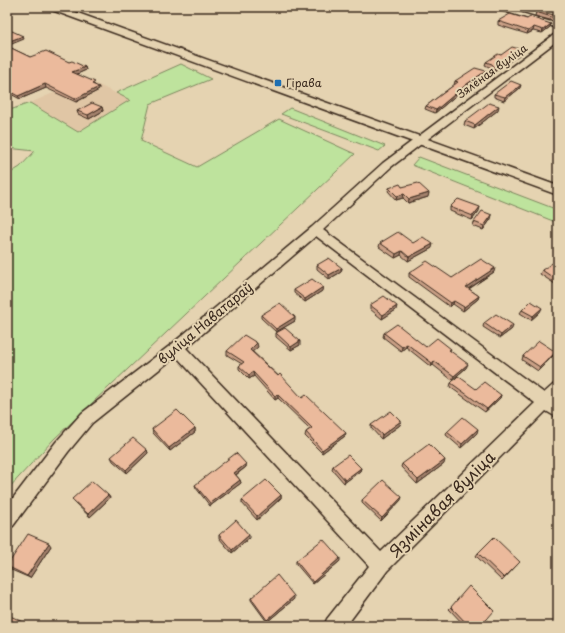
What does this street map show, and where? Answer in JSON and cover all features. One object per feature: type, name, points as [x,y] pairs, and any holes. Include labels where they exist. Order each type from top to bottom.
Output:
[{"type":"main road","points":[[52,7],[558,191]]},
{"type":"street","points":[[494,7],[558,26]]},
{"type":"street","name":"Зялёная вуліца","points":[[418,139],[558,36]]},
{"type":"street","name":"вуліца Наватараў","points":[[7,520],[62,447],[87,418],[177,348],[316,230],[379,171],[418,139]]},
{"type":"street","points":[[316,230],[558,412]]},
{"type":"street","points":[[177,348],[381,565]]},
{"type":"street","name":"Язмінавая вуліца","points":[[334,626],[381,565],[558,389]]},
{"type":"shaded area","points":[[86,79],[130,100],[78,132],[30,103]]},
{"type":"green space","points":[[181,64],[211,79],[150,104],[141,141],[197,167],[279,119],[355,154],[54,439],[7,490],[7,175],[20,167],[35,151],[7,148],[7,111],[30,103],[78,132],[130,100],[116,93]]},
{"type":"green space","points":[[290,108],[385,146],[379,151],[281,114]]},
{"type":"green space","points":[[419,157],[558,210],[558,223],[412,165]]},
{"type":"building","points":[[538,11],[558,16],[558,19],[536,12]]},
{"type":"building","points":[[510,14],[527,19],[530,17],[551,24],[543,30],[534,27],[528,31],[498,21]]},
{"type":"building","points":[[12,31],[23,36],[7,42],[7,33]]},
{"type":"building","points":[[7,46],[30,57],[46,51],[69,62],[72,61],[85,67],[72,72],[95,82],[92,84],[99,87],[75,99],[45,84],[18,96],[7,90]]},
{"type":"building","points":[[512,47],[523,50],[495,68],[492,64],[486,62],[498,54],[501,55]]},
{"type":"building","points":[[475,68],[486,71],[467,84],[436,110],[426,106],[458,82],[455,81]]},
{"type":"building","points":[[511,81],[521,85],[505,97],[494,94]]},
{"type":"building","points":[[92,103],[102,107],[88,115],[77,111]]},
{"type":"building","points":[[489,103],[499,106],[475,125],[465,121]]},
{"type":"building","points":[[418,183],[429,193],[409,199],[404,194],[397,196],[389,188],[400,184],[402,187]]},
{"type":"building","points":[[458,199],[480,207],[473,216],[450,207]]},
{"type":"building","points":[[482,211],[492,215],[484,226],[474,222]]},
{"type":"building","points":[[398,232],[413,243],[423,237],[433,244],[409,257],[402,251],[396,254],[380,243]]},
{"type":"building","points":[[329,258],[342,268],[329,275],[317,265]]},
{"type":"building","points":[[481,259],[495,268],[466,287],[479,296],[464,307],[454,301],[451,303],[409,273],[427,261],[452,278]]},
{"type":"building","points":[[554,262],[558,265],[558,281],[542,270]]},
{"type":"building","points":[[312,279],[323,287],[305,299],[294,290]]},
{"type":"building","points":[[384,296],[397,306],[383,315],[370,305]]},
{"type":"building","points":[[531,301],[542,308],[533,316],[522,310]]},
{"type":"building","points":[[280,303],[295,317],[276,329],[261,315]]},
{"type":"building","points":[[496,314],[513,325],[501,335],[484,323]]},
{"type":"building","points":[[397,324],[426,347],[437,338],[451,349],[449,350],[468,364],[454,376],[434,361],[432,363],[407,344],[402,347],[384,333]]},
{"type":"building","points":[[285,328],[300,341],[291,347],[276,333]]},
{"type":"building","points":[[244,335],[257,343],[250,350],[278,376],[280,374],[302,398],[306,395],[346,433],[322,450],[306,432],[312,428],[278,395],[275,396],[253,372],[249,375],[239,366],[244,362],[227,351]]},
{"type":"building","points":[[539,341],[556,352],[540,367],[523,356]]},
{"type":"building","points":[[458,376],[476,389],[484,382],[501,395],[487,409],[451,383]]},
{"type":"building","points":[[177,410],[195,428],[169,448],[152,429]]},
{"type":"building","points":[[391,411],[401,421],[382,435],[371,425]]},
{"type":"building","points":[[463,417],[478,429],[462,444],[447,432]]},
{"type":"building","points":[[133,438],[147,450],[126,470],[111,457]]},
{"type":"building","points":[[429,444],[445,460],[418,480],[402,464]]},
{"type":"building","points":[[236,453],[246,464],[234,473],[240,480],[210,503],[195,485]]},
{"type":"building","points":[[348,455],[361,468],[345,480],[333,466]]},
{"type":"building","points":[[266,480],[281,495],[257,516],[242,500]]},
{"type":"building","points":[[383,480],[402,497],[382,518],[362,500]]},
{"type":"building","points":[[92,481],[108,495],[88,514],[72,499]]},
{"type":"building","points":[[236,520],[249,535],[232,550],[219,535]]},
{"type":"building","points":[[28,534],[49,543],[27,576],[7,566]]},
{"type":"building","points":[[494,537],[520,562],[504,578],[478,553]]},
{"type":"building","points":[[323,539],[340,558],[313,582],[296,561]]},
{"type":"building","points":[[277,575],[294,596],[267,620],[251,598]]},
{"type":"building","points":[[469,586],[494,611],[481,626],[469,626],[451,607]]},
{"type":"building","points":[[10,616],[33,626],[7,626],[7,621]]},
{"type":"building","points":[[429,622],[433,626],[425,626]]},
{"type":"place","name":"Гірава","points":[[278,83]]}]
